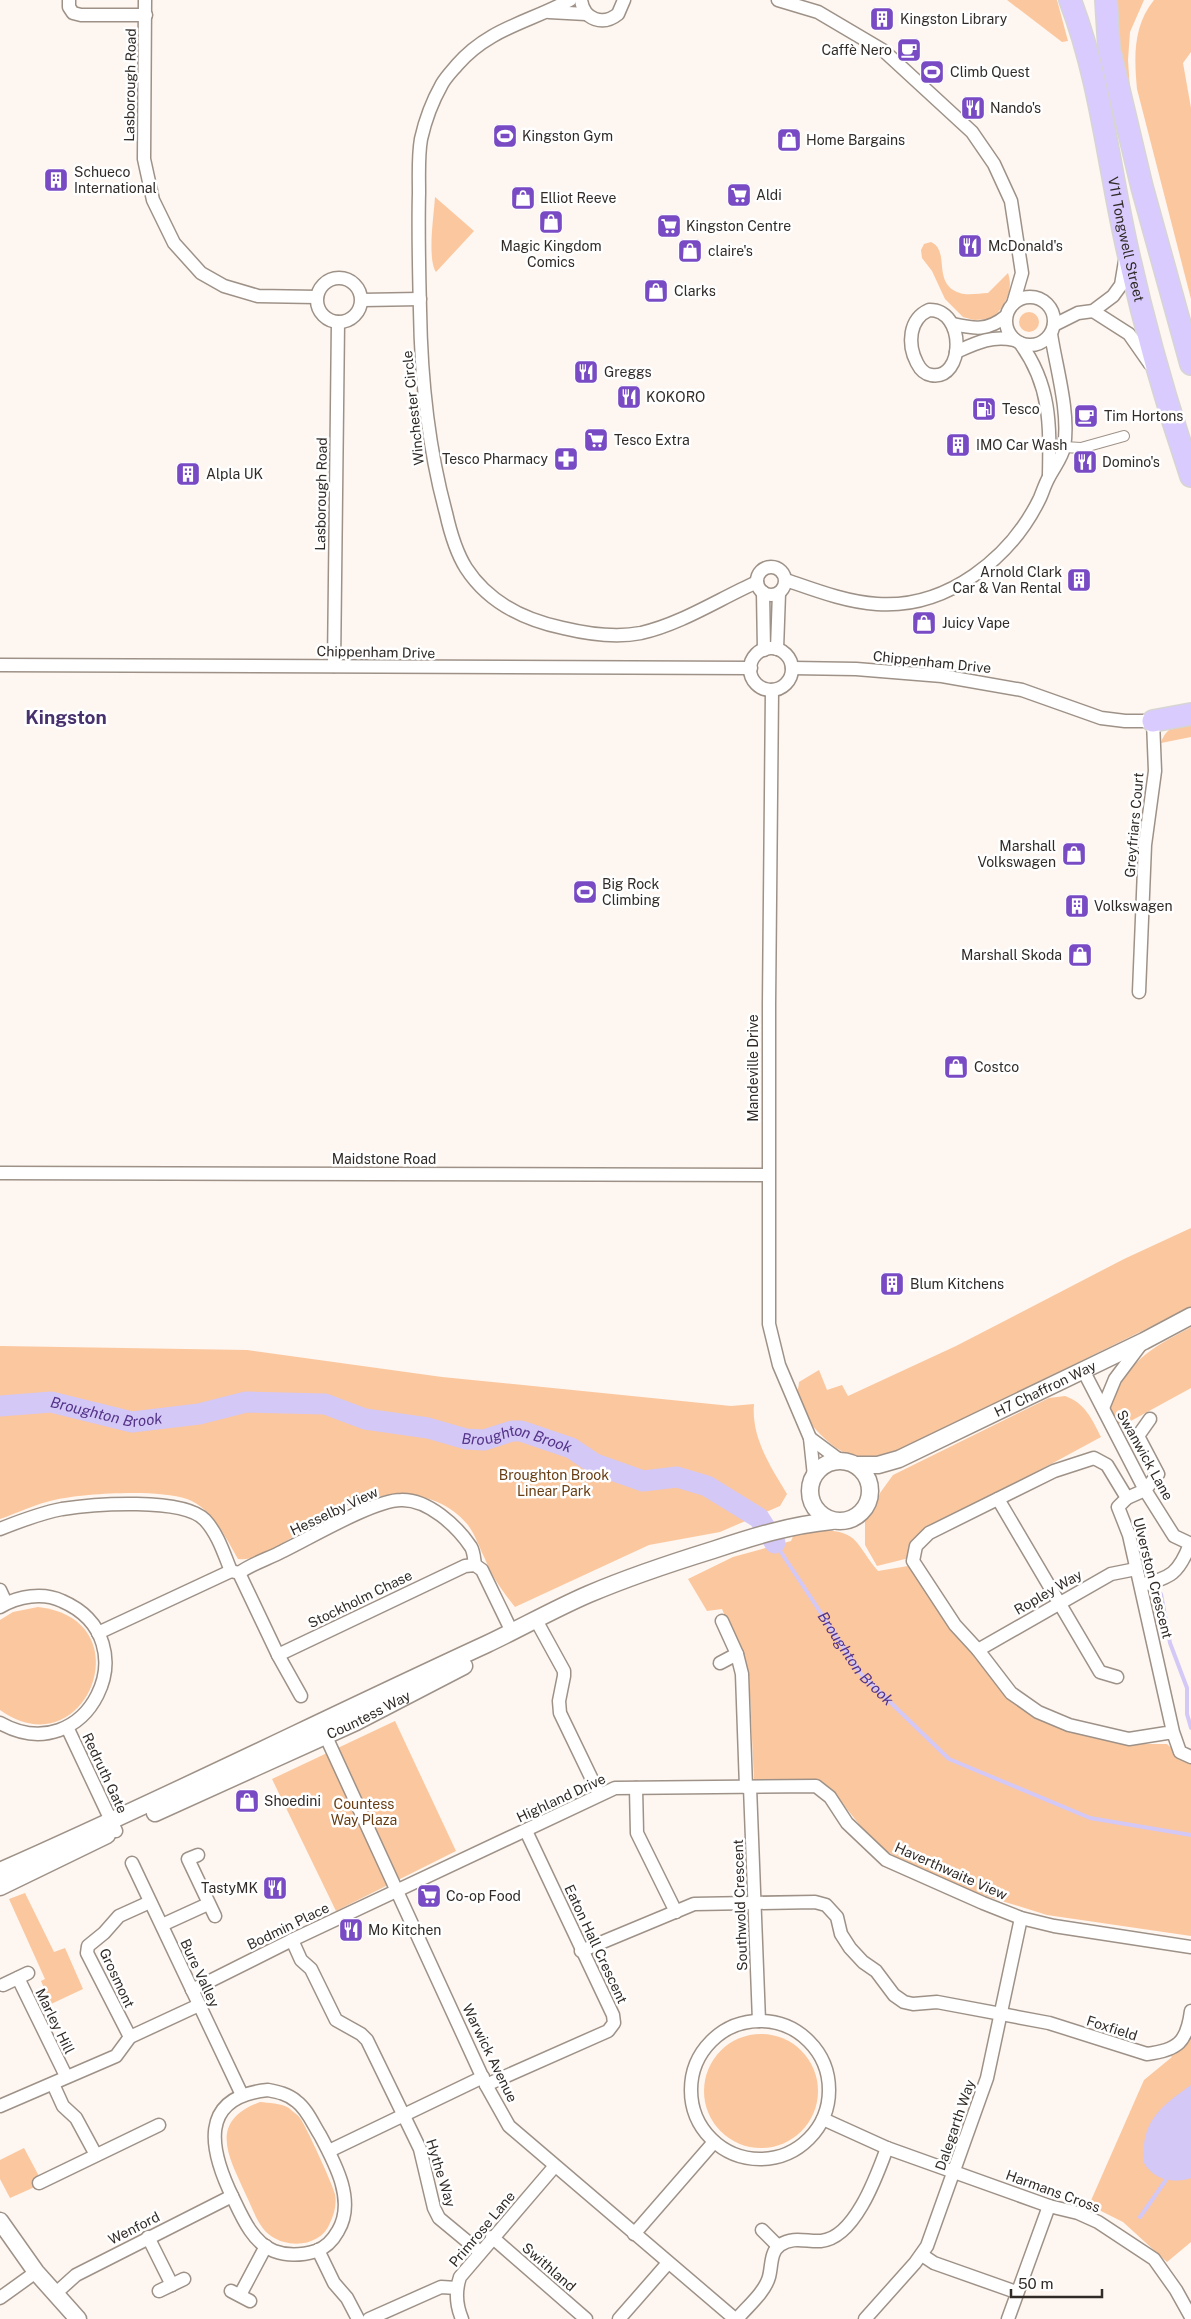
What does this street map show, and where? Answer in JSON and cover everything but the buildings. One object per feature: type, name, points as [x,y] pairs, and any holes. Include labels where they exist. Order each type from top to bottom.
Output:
[{"type":"highway","name":"V11 Tongwell Street","points":[[1070,0],[1087,50],[1126,243],[1169,410],[1191,476]]},
{"type":"highway","name":"V11 Tongwell Street","points":[[1106,0],[1111,58],[1142,187],[1191,364]]},
{"type":"highway","points":[[1153,721],[1191,714]]},
{"type":"street","points":[[69,0],[69,6],[73,13],[81,15],[146,15]]},
{"type":"street","name":"Lasborough Road","points":[[146,0],[144,159],[153,200],[174,243],[201,273],[224,286],[258,296],[317,297]]},
{"type":"street","name":"Winchester Circle","points":[[570,0],[549,12],[528,18],[495,33],[467,54],[443,82],[421,140],[420,299],[426,412],[437,481],[451,531],[465,567],[493,598],[509,608],[549,625],[615,635],[640,633],[760,587]]},
{"type":"street","points":[[580,0],[586,14]]},
{"type":"street","name":"Winchester Circle","points":[[549,12],[586,14],[599,20],[612,18],[622,8],[624,0]]},
{"type":"street","points":[[778,0],[818,12],[884,51],[972,132],[994,164],[1011,201],[1022,273],[1013,304],[1006,316],[995,325],[982,328],[953,324]]},
{"type":"street","points":[[956,352],[985,339],[1003,338],[1034,345],[1040,343],[1052,329],[1078,313],[1093,311],[1113,296],[1121,284],[1125,266],[1126,243]]},
{"type":"street","points":[[764,650],[760,587],[761,571],[772,566],[780,570],[786,580],[836,596],[877,604],[914,601],[947,590],[983,569],[1011,544],[1033,513],[1064,447],[1062,406],[1052,329],[1054,318],[1022,273]]},
{"type":"street","points":[[335,278],[344,278],[354,283],[359,289],[362,300],[357,314],[352,319],[338,322],[330,320],[322,314],[317,297],[324,284],[335,278]]},
{"type":"street","points":[[1013,304],[1024,298],[1078,313]]},
{"type":"street","points":[[362,300],[420,299]]},
{"type":"street","points":[[929,310],[937,310],[947,315],[953,324],[956,352],[952,365],[945,374],[936,376],[927,374],[920,368],[914,357],[911,343],[915,320],[920,314],[929,310]]},
{"type":"street","points":[[1093,311],[1129,334],[1138,345],[1150,362],[1169,410]]},
{"type":"street","points":[[1006,316],[1007,329],[1028,354],[1043,384],[1050,428],[1049,477]]},
{"type":"street","name":"Lasborough Road","points":[[334,666],[338,322]]},
{"type":"street","points":[[1064,447],[1082,448],[1124,436]]},
{"type":"street","points":[[760,587],[771,595],[779,593],[784,588],[786,580]]},
{"type":"street","points":[[777,649],[779,593]]},
{"type":"street","points":[[777,649],[789,658],[792,668],[788,681],[784,686],[772,690],[758,685],[754,680],[751,668],[754,657],[764,650],[777,649]]},
{"type":"street","name":"Chippenham Drive","points":[[0,665],[751,668]]},
{"type":"street","name":"Chippenham Drive","points":[[792,668],[856,669],[942,676],[1022,690],[1101,718],[1125,721],[1153,721]]},
{"type":"street","name":"Mandeville Drive","points":[[772,690],[768,1175],[769,1324],[778,1366],[810,1438],[814,1476]]},
{"type":"street","name":"Greyfriars Court","points":[[1139,992],[1145,845],[1154,771],[1153,721]]},
{"type":"street","name":"Maidstone Road","points":[[0,1172],[768,1175]]},
{"type":"street","name":"H7 Chaffron Way","points":[[848,1463],[878,1465],[899,1459],[1144,1341],[1191,1316]]},
{"type":"street","points":[[1102,1408],[1115,1379],[1144,1341]]},
{"type":"street","name":"Swanwick Lane","points":[[1083,1370],[1145,1490],[1174,1536],[1190,1544]]},
{"type":"street","points":[[1150,1420],[1138,1436],[1158,1474],[1145,1490],[1127,1498],[1107,1465],[1094,1458],[1054,1470],[929,1533],[916,1546],[913,1561],[955,1625],[978,1650],[1011,1693],[1038,1712],[1069,1725],[1129,1739],[1173,1732]]},
{"type":"street","name":"Mandeville Drive","points":[[810,1438],[848,1463]]},
{"type":"street","name":"H7 Chaffron Way","points":[[871,1489],[899,1459]]},
{"type":"street","points":[[848,1463],[866,1475],[871,1489],[868,1506],[856,1518],[848,1521],[832,1521],[817,1512],[810,1496],[810,1486],[814,1476],[825,1465],[848,1463]]},
{"type":"street","points":[[788,1526],[803,1512],[810,1496]]},
{"type":"street","name":"Ulverston Crescent","points":[[1127,1498],[1118,1507],[1129,1535],[1173,1732],[1180,1752],[1191,1756]]},
{"type":"street","points":[[998,1499],[1100,1672],[1117,1677]]},
{"type":"street","name":"Hesselby View","points":[[98,1633],[274,1556],[380,1504],[401,1500],[421,1502],[449,1522],[472,1548],[475,1565]]},
{"type":"street","points":[[0,1529],[60,1510],[90,1506],[148,1504],[177,1508],[196,1514],[205,1520],[219,1540],[301,1696]]},
{"type":"street","name":"Countess Way","points":[[323,1730],[512,1632],[737,1542],[788,1526],[832,1521]]},
{"type":"street","points":[[1141,1585],[1163,1580],[1175,1572],[1182,1563],[1190,1544]]},
{"type":"street","points":[[475,1565],[482,1570],[512,1632]]},
{"type":"street","name":"Stockholm Chase","points":[[278,1655],[465,1566],[475,1565]]},
{"type":"street","name":"Ropley Way","points":[[978,1650],[1111,1574],[1136,1568]]},
{"type":"street","points":[[0,1590],[3,1605],[32,1596],[58,1599],[82,1612],[98,1633],[106,1658],[105,1675],[101,1691],[87,1712],[67,1726],[42,1734],[26,1733],[0,1723]]},
{"type":"street","name":"Southwold Crescent","points":[[722,1621],[737,1654],[742,1674],[756,1903],[759,2021]]},
{"type":"street","points":[[538,1623],[564,1671],[559,1701],[560,1714],[599,1794]]},
{"type":"street","name":"Countess Way","points":[[0,1871],[114,1826],[323,1730],[538,1623]]},
{"type":"street","points":[[720,1663],[737,1654]]},
{"type":"street","name":"Redruth Gate","points":[[67,1726],[114,1826]]},
{"type":"street","name":"Warwick Avenue","points":[[323,1730],[484,2081],[509,2126],[554,2167],[736,2319]]},
{"type":"street","name":"Haverthwaite View","points":[[748,1787],[816,1786],[830,1797],[848,1822],[886,1860],[1021,1918]]},
{"type":"street","name":"Highland Drive","points":[[397,1891],[615,1788],[748,1787]]},
{"type":"street","points":[[636,1788],[637,1833],[676,1912]]},
{"type":"street","name":"Countess Way","points":[[0,1888],[114,1826]]},
{"type":"street","name":"Eaton Hall Crescent","points":[[484,2081],[608,2031],[614,2023],[613,2015],[581,1952],[526,1831]]},
{"type":"street","points":[[198,1855],[188,1859],[215,1916]]},
{"type":"street","name":"Bure Valley","points":[[132,1863],[242,2095]]},
{"type":"street","name":"Bodmin Place","points":[[192,1990],[292,1940],[397,1891]]},
{"type":"street","name":"Grosmont","points":[[130,2038],[87,1954],[88,1946],[104,1933],[119,1916],[150,1902]]},
{"type":"street","name":"Foxfield","points":[[581,1952],[694,1904],[815,1902],[826,1905],[837,1917],[841,1934],[850,1948],[863,1962],[876,1971],[894,1995],[904,2002],[913,2004],[937,2002],[1049,2023],[1147,2054],[1164,2052],[1183,2041],[1189,2028],[1191,2011]]},
{"type":"street","points":[[162,1926],[208,1904]]},
{"type":"street","points":[[1021,1918],[1054,1926],[1191,1947]]},
{"type":"street","name":"Dalegarth Way","points":[[865,2319],[922,2255],[955,2171],[987,2078],[1021,1918]]},
{"type":"street","name":"Hythe Way","points":[[292,1940],[302,1960],[311,1969],[336,2020],[361,2034],[367,2040],[420,2149],[434,2208],[439,2218],[480,2252]]},
{"type":"street","name":"Marley Hill","points":[[4,1985],[23,1976],[66,2076]]},
{"type":"street","points":[[0,2106],[116,2056],[130,2038],[199,2006]]},
{"type":"street","points":[[759,2021],[775,2023],[790,2028],[814,2047],[824,2066],[829,2088],[828,2103],[822,2119],[813,2134],[801,2146],[786,2154],[769,2159],[754,2159],[740,2156],[714,2142],[698,2120],[690,2095],[692,2077],[698,2060],[716,2036],[730,2028],[759,2021]]},
{"type":"street","points":[[329,2151],[403,2115],[484,2081]]},
{"type":"street","points":[[53,2084],[63,2106],[76,2118],[96,2155]]},
{"type":"street","points":[[268,2090],[283,2094],[297,2101],[308,2114],[329,2151],[345,2197],[342,2224],[335,2237],[318,2250],[304,2254],[289,2254],[274,2251],[266,2246],[256,2237],[242,2217],[217,2162],[213,2138],[220,2114],[242,2095],[268,2090]]},
{"type":"street","name":"Harmans Cross","points":[[822,2119],[887,2148],[1049,2206],[1078,2213],[1098,2222],[1154,2259],[1176,2290],[1191,2318]]},
{"type":"street","points":[[39,2183],[159,2124]]},
{"type":"street","points":[[634,2234],[714,2142]]},
{"type":"street","points":[[736,2319],[767,2282],[773,2255],[778,2246],[790,2240],[822,2241],[835,2237],[844,2230],[870,2192],[887,2148]]},
{"type":"street","name":"Primrose Lane","points":[[462,2319],[456,2300],[457,2288],[466,2268],[554,2167]]},
{"type":"street","name":"Wenford","points":[[56,2293],[76,2274],[232,2196]]},
{"type":"street","points":[[1008,2319],[1016,2292],[1049,2206]]},
{"type":"street","points":[[0,2221],[36,2272],[78,2319]]},
{"type":"street","points":[[762,2230],[778,2246]]},
{"type":"street","points":[[148,2237],[178,2282],[159,2291]]},
{"type":"street","name":"Swithland","points":[[492,2237],[586,2319]]},
{"type":"street","points":[[240,2295],[266,2246]]},
{"type":"street","points":[[318,2250],[334,2283],[348,2298],[358,2319]]},
{"type":"street","points":[[922,2255],[934,2263],[1016,2292]]},
{"type":"street","points":[[619,2319],[668,2263]]},
{"type":"street","points":[[0,2298],[36,2272]]},
{"type":"street","points":[[369,2319],[441,2287],[457,2288]]},
{"type":"green space","points":[[1007,0],[1057,0],[1068,41],[1062,42]]},
{"type":"green space","points":[[1116,0],[1144,0],[1130,32],[1128,60],[1130,89],[1127,90],[1116,41]]},
{"type":"green space","points":[[1154,0],[1191,0],[1191,52],[1183,63],[1191,108],[1191,299],[1137,89],[1136,42],[1142,20]]},
{"type":"green space","points":[[435,197],[474,231],[436,272],[433,265],[431,247]]},
{"type":"green space","points":[[931,242],[937,246],[940,252],[943,275],[946,282],[951,289],[960,293],[988,293],[1008,273],[1010,286],[1007,298],[1001,309],[992,319],[974,320],[963,317],[945,299],[932,271],[922,258],[921,250],[924,244]]},
{"type":"green space","points":[[1029,312],[1036,315],[1039,322],[1036,329],[1029,332],[1022,329],[1019,322],[1022,315]]},
{"type":"green space","points":[[1191,722],[1191,737],[1161,743],[1165,734],[1176,726]]},
{"type":"green space","points":[[1191,1228],[1191,1307],[885,1457],[861,1459],[841,1451],[821,1435],[805,1415],[797,1394],[799,1382],[819,1370],[827,1390],[842,1385],[848,1396],[956,1346],[1124,1259]]},
{"type":"green space","points":[[1191,1327],[1191,1388],[1118,1428],[1109,1409],[1123,1379],[1151,1350]]},
{"type":"green space","name":"Broughton Brook Linear Park","points":[[0,1346],[247,1350],[442,1377],[731,1406],[754,1404],[756,1429],[763,1452],[787,1494],[780,1506],[720,1532],[649,1545],[515,1607],[494,1578],[468,1525],[456,1513],[442,1504],[427,1498],[411,1495],[377,1497],[345,1506],[268,1552],[245,1559],[238,1559],[223,1533],[204,1509],[187,1499],[174,1496],[121,1493],[67,1498],[40,1504],[0,1519]]},
{"type":"green space","points":[[1065,1396],[1083,1407],[1101,1437],[924,1533],[909,1558],[877,1566],[865,1545],[865,1520],[874,1510],[880,1493],[893,1475],[1049,1398]]},
{"type":"green space","points":[[820,1530],[843,1533],[850,1536],[860,1546],[878,1571],[914,1565],[1008,1696],[1128,1744],[1167,1744],[1181,1757],[1191,1761],[1191,1936],[1047,1915],[973,1892],[908,1864],[886,1851],[871,1839],[834,1793],[776,1787],[777,1780],[754,1780],[749,1674],[722,1609],[707,1611],[688,1579],[733,1557],[791,1541],[794,1534]]},
{"type":"green space","points":[[38,1607],[71,1617],[90,1637],[96,1661],[91,1686],[78,1707],[57,1721],[30,1724],[0,1710],[0,1620],[13,1612]]},
{"type":"green space","name":"Countess Way Plaza","points":[[395,1721],[456,1851],[336,1911],[272,1779]]},
{"type":"green space","points":[[25,1893],[54,1952],[65,1948],[83,1989],[51,2004],[41,1981],[45,1979],[9,1899]]},
{"type":"green space","points":[[761,2034],[783,2038],[793,2043],[809,2059],[814,2069],[818,2091],[814,2113],[809,2123],[793,2139],[783,2144],[761,2148],[739,2144],[729,2139],[713,2123],[708,2113],[704,2091],[708,2069],[713,2059],[729,2043],[739,2038]]},
{"type":"green space","points":[[1191,2034],[1191,2242],[1167,2262],[1123,2222],[1089,2205],[1144,2080],[1172,2057],[1168,2054]]},
{"type":"green space","points":[[260,2102],[286,2106],[299,2117],[333,2188],[336,2202],[331,2220],[326,2231],[312,2241],[296,2244],[287,2243],[266,2232],[256,2217],[229,2154],[228,2130],[233,2120],[243,2110]]},
{"type":"green space","points":[[24,2148],[40,2178],[37,2186],[10,2198],[0,2179],[0,2160]]},
{"type":"shaded area","points":[[1191,2085],[1191,2178],[1177,2181],[1164,2179],[1148,2169],[1144,2163],[1145,2137],[1154,2117],[1161,2109]]},
{"type":"waterway","name":"Broughton Brook","points":[[0,1406],[51,1402],[132,1422],[199,1414],[246,1402],[325,1404],[365,1419],[428,1428],[466,1439],[484,1440],[512,1431],[521,1431],[571,1448],[595,1464],[643,1481],[677,1477],[707,1486],[759,1518],[775,1543]]},
{"type":"waterway","name":"Broughton Brook","points":[[775,1543],[861,1674],[949,1759],[1090,1818],[1191,1835]]},
{"type":"waterway","points":[[1161,1594],[1170,1643],[1187,1688],[1187,1714],[1191,1728]]},
{"type":"waterway","points":[[1140,2217],[1166,2180]]},
{"type":"place","name":"Kingston Library","points":[[882,19]]},
{"type":"place","name":"Caffè Nero","points":[[909,50]]},
{"type":"place","name":"Climb Quest","points":[[932,72]]},
{"type":"place","name":"Nando's","points":[[973,108]]},
{"type":"place","name":"Kingston Gym","points":[[505,136]]},
{"type":"place","name":"Home Bargains","points":[[789,140]]},
{"type":"place","name":"Schueco International","points":[[56,180]]},
{"type":"place","name":"Aldi","points":[[739,195]]},
{"type":"place","name":"Elliot Reeve","points":[[523,198]]},
{"type":"place","name":"Magic Kingdom Comics","points":[[551,222]]},
{"type":"place","name":"Kingston Centre","points":[[669,226]]},
{"type":"place","name":"McDonald's","points":[[970,246]]},
{"type":"place","name":"claire's","points":[[690,251]]},
{"type":"place","name":"Clarks","points":[[656,291]]},
{"type":"place","name":"Greggs","points":[[586,372]]},
{"type":"place","name":"KOKORO","points":[[629,397]]},
{"type":"place","name":"Tesco","points":[[984,409]]},
{"type":"place","name":"Tim Hortons","points":[[1086,416]]},
{"type":"place","name":"Tesco Extra","points":[[596,440]]},
{"type":"place","name":"IMO Car Wash","points":[[958,445]]},
{"type":"place","name":"Tesco Pharmacy","points":[[566,459]]},
{"type":"place","name":"Domino's","points":[[1085,462]]},
{"type":"place","name":"Alpla UK","points":[[188,474]]},
{"type":"place","name":"Arnold Clark Car & Van Rental","points":[[1079,580]]},
{"type":"place","name":"Juicy Vape","points":[[924,623]]},
{"type":"place","name":"Marshall Volkswagen","points":[[1074,854]]},
{"type":"place","name":"Big Rock Climbing","points":[[585,892]]},
{"type":"place","name":"Volkswagen","points":[[1077,906]]},
{"type":"place","name":"Marshall Skoda","points":[[1080,955]]},
{"type":"place","name":"Costco","points":[[956,1067]]},
{"type":"place","name":"Blum Kitchens","points":[[892,1284]]},
{"type":"place","name":"Shoedini","points":[[247,1801]]},
{"type":"place","name":"TastyMK","points":[[275,1888]]},
{"type":"place","name":"Co-op Food","points":[[429,1896]]},
{"type":"place","name":"Mo Kitchen","points":[[351,1930]]},
{"type":"district","name":"Kingston","points":[[66,717]]}]
